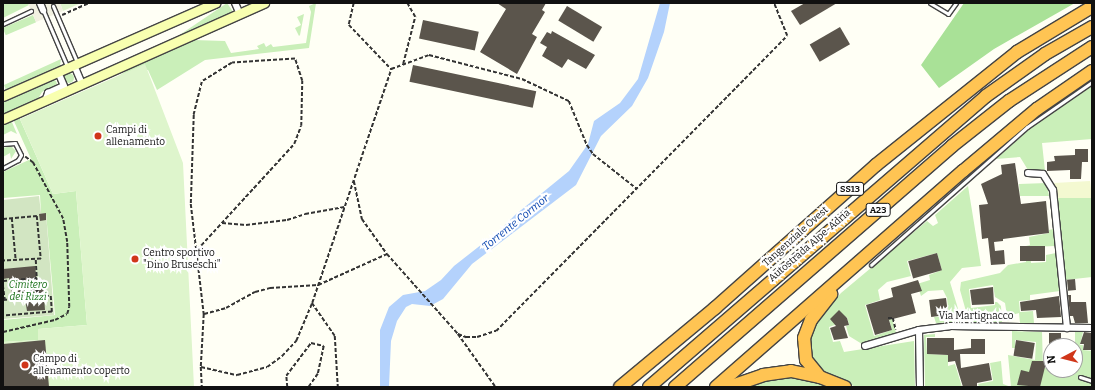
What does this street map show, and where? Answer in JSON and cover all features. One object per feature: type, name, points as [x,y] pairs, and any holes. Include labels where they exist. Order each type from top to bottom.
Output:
[{"type":"highway","name":"Tangenziale Ovest","points":[[620,387],[715,308],[876,165],[1017,52],[1092,7]]},
{"type":"highway","name":"Autostrada Alpe-Adria","points":[[648,387],[986,96],[1045,54],[1092,27]]},
{"type":"highway","name":"Autostrada Alpe-Adria","points":[[675,387],[952,146],[1009,101],[1092,47]]},
{"type":"highway","points":[[716,387],[1026,118],[1092,71]]},
{"type":"highway","points":[[820,377],[806,360],[804,338],[811,320],[843,277]]},
{"type":"highway","points":[[729,387],[752,378],[779,371],[820,377],[845,387]]},
{"type":"street","points":[[40,3],[43,10]]},
{"type":"street","points":[[3,96],[215,3]]},
{"type":"street","points":[[234,3],[240,14]]},
{"type":"street","points":[[3,119],[264,3]]},
{"type":"street","points":[[73,66],[82,84]]},
{"type":"street","points":[[45,101],[48,93],[64,86],[58,72]]},
{"type":"street","points":[[1028,173],[1043,174],[1053,190],[1067,328]]},
{"type":"street","name":"Via Martignacco","points":[[864,346],[919,330],[950,326],[1092,328]]},
{"type":"street","points":[[919,330],[920,387]]},
{"type":"lane","points":[[930,3],[948,14],[956,3]]},
{"type":"lane","points":[[53,6],[73,66]]},
{"type":"lane","points":[[3,24],[31,10]]},
{"type":"lane","points":[[43,10],[60,51],[73,66]]},
{"type":"lane","points":[[871,265],[1027,127],[1092,82]]},
{"type":"lane","points":[[3,144],[15,143],[21,155],[18,160],[3,168]]},
{"type":"path","points":[[57,17],[89,3]]},
{"type":"path","points":[[354,3],[349,25],[391,69]]},
{"type":"path","points":[[404,64],[414,17],[407,3]]},
{"type":"path","points":[[458,334],[466,337],[477,337],[496,331],[787,36],[774,3]]},
{"type":"path","points":[[391,69],[429,55],[522,79],[568,101],[593,154],[637,189]]},
{"type":"path","points":[[197,250],[294,144],[301,126],[302,81],[295,59],[232,63],[202,82],[194,115],[191,196],[204,314],[201,367],[202,387]]},
{"type":"path","points":[[201,367],[237,375],[266,367],[282,356],[296,341],[312,303],[391,69]]},
{"type":"path","points":[[3,332],[55,320],[67,314],[69,307],[64,224],[29,159]]},
{"type":"path","points":[[353,180],[362,219],[388,254],[434,310],[458,334],[495,386]]},
{"type":"path","points":[[222,223],[246,225],[287,220],[305,214],[344,207]]},
{"type":"path","points":[[3,219],[37,216],[41,259],[3,261]]},
{"type":"path","points":[[12,218],[16,261]]},
{"type":"path","points":[[204,314],[226,308],[255,292],[270,288],[318,285],[388,254]]},
{"type":"path","points":[[36,260],[38,297]]},
{"type":"path","points":[[3,281],[37,278]]},
{"type":"path","points":[[3,285],[4,300],[51,296],[52,312],[3,316]]},
{"type":"path","points":[[312,303],[335,336],[338,387]]},
{"type":"path","points":[[888,318],[893,318],[898,336]]},
{"type":"path","points":[[287,387],[286,376],[311,343],[324,346],[318,374],[309,387]]},
{"type":"green space","points":[[28,3],[29,5],[3,18],[3,4]]},
{"type":"green space","points":[[60,3],[81,3],[63,11]]},
{"type":"green space","points":[[227,3],[233,12],[100,102],[94,93]]},
{"type":"green space","points":[[316,3],[309,48],[205,60],[157,90],[144,61],[193,40],[225,41],[231,53],[259,49],[257,46],[264,43],[266,47],[271,44],[273,47],[306,43],[311,12],[309,6]]},
{"type":"green space","points":[[964,3],[1075,3],[994,49],[939,88],[921,65]]},
{"type":"green space","points":[[304,14],[299,36],[295,28],[301,25],[297,17]]},
{"type":"green space","points":[[33,15],[36,22],[6,35],[3,28]]},
{"type":"green space","points":[[61,59],[60,66],[6,90],[4,85]]},
{"type":"green space","name":"Centro sportivo \"Dino Bruseschi\"","points":[[145,64],[183,163],[194,387],[3,387],[3,342],[38,340],[38,329],[87,325],[76,191],[53,194],[20,119]]},
{"type":"green space","points":[[67,73],[71,73],[73,74],[73,82],[67,83],[64,80],[64,76]]},
{"type":"green space","points":[[52,79],[56,81],[57,84],[42,92],[38,99],[3,114],[3,101]]},
{"type":"green space","points":[[1092,86],[1092,139],[1042,143],[1045,171],[1028,170],[1020,157],[996,159],[1030,129]]},
{"type":"green space","points":[[19,117],[53,194],[76,191],[87,325],[38,329],[39,340],[3,342],[3,320],[55,315],[46,213],[41,213],[40,195],[3,198],[3,172],[31,159],[13,119]]},
{"type":"green space","points":[[11,120],[17,134],[11,131],[3,135],[3,124]]},
{"type":"green space","points":[[11,146],[16,151],[11,159],[10,153],[3,157],[3,148]]},
{"type":"green space","points":[[1090,181],[1092,198],[1057,198],[1054,183]]},
{"type":"green space","points":[[1047,183],[1049,196],[1020,196],[1019,184]]},
{"type":"green space","points":[[968,186],[981,266],[962,268],[950,282],[962,322],[936,323],[934,317],[949,316],[947,298],[943,290],[928,291],[921,296],[917,284],[930,280],[929,275],[942,270],[937,253],[907,261],[911,276],[887,282],[878,290],[880,300],[865,305],[874,336],[892,330],[889,319],[892,318],[896,333],[862,344],[849,336],[846,326],[849,325],[847,317],[839,319],[840,323],[829,327],[833,342],[840,341],[844,352],[914,341],[915,387],[856,387],[823,372],[810,357],[807,338],[819,317],[841,293],[927,221],[933,226],[938,223],[935,215]]},
{"type":"green space","name":"Cimitero dei Rizzi","points":[[39,196],[41,213],[46,213],[54,315],[3,319],[3,200]]},
{"type":"green space","points":[[1057,198],[1092,198],[1092,277],[1065,280]]},
{"type":"green space","points":[[1053,229],[1055,246],[1030,247],[1031,263],[1046,262],[1046,255],[1056,253],[1060,291],[1030,295],[1030,300],[1019,301],[1020,312],[1033,311],[1034,323],[1020,323],[1019,313],[1009,316],[1008,322],[1005,303],[995,297],[993,285],[969,289],[971,308],[995,305],[995,302],[997,302],[1001,306],[1002,322],[969,322],[960,290],[961,282],[1000,273],[1008,265],[1026,262],[1026,246],[1030,245],[1029,237],[1049,233],[1049,230]]},
{"type":"green space","points":[[1012,331],[1042,332],[1043,378],[1083,378],[1083,350],[1092,351],[1092,387],[1011,387],[1008,355],[1035,360],[1036,342],[1015,340],[1015,348],[1012,348]]},
{"type":"green space","points":[[1075,332],[1083,332],[1082,338],[1075,338]]},
{"type":"green space","points":[[935,334],[935,337],[926,337],[927,354],[948,355],[948,366],[955,364],[962,387],[925,387],[924,335]]},
{"type":"green space","points":[[1001,361],[1003,384],[1011,387],[979,387],[978,384],[993,381],[990,363]]},
{"type":"green space","points":[[800,375],[834,387],[740,387],[754,380]]},
{"type":"shaded area","points":[[28,3],[60,3],[63,11],[36,22]]},
{"type":"water","name":"Torrente Cormor","points":[[660,3],[670,3],[664,32],[648,78],[632,106],[601,136],[576,185],[472,264],[443,299],[430,306],[412,304],[406,307],[397,321],[391,341],[389,387],[380,387],[380,330],[389,307],[403,295],[425,291],[441,280],[454,266],[500,230],[515,215],[569,171],[588,144],[594,121],[620,103],[638,79]]},
{"type":"building","points":[[497,3],[546,3],[542,10],[545,12],[532,34],[537,37],[517,74],[480,52],[506,9]]},
{"type":"building","points":[[805,3],[837,3],[800,25],[791,11]]},
{"type":"building","points":[[567,6],[602,27],[593,42],[558,21]]},
{"type":"building","points":[[423,20],[479,32],[475,50],[419,39]]},
{"type":"building","points":[[840,27],[850,44],[820,62],[810,44]]},
{"type":"building","points":[[552,31],[595,55],[586,69],[568,59],[562,68],[542,56],[547,47],[540,43],[547,32],[551,34]]},
{"type":"building","points":[[413,65],[536,91],[533,108],[409,82]]},
{"type":"building","points":[[1075,149],[1088,149],[1088,162],[1082,162],[1081,179],[1070,179],[1070,170],[1047,171],[1047,162],[1055,161],[1054,156],[1075,155]]},
{"type":"building","points":[[1015,163],[1021,204],[1046,201],[1049,233],[1003,239],[1003,241],[994,242],[995,251],[1004,250],[1005,264],[991,265],[988,238],[982,239],[979,205],[988,204],[981,184],[1002,174],[1001,165]]},
{"type":"building","points":[[46,213],[46,220],[40,221],[39,214]]},
{"type":"building","points":[[1020,246],[1045,246],[1045,261],[1020,261]]},
{"type":"building","points":[[937,253],[942,270],[913,279],[908,261]]},
{"type":"building","points":[[35,266],[37,282],[43,282],[45,310],[27,311],[24,293],[12,294],[9,278],[3,279],[3,269]]},
{"type":"building","points":[[1075,279],[1076,290],[1068,291],[1067,280]]},
{"type":"building","points":[[918,280],[922,291],[911,294],[916,313],[889,320],[892,330],[875,335],[866,305],[893,297],[891,288]]},
{"type":"building","points":[[993,287],[994,304],[972,305],[970,290]]},
{"type":"building","points":[[1068,295],[1071,295],[1071,302],[1086,302],[1088,323],[1075,323],[1073,316],[1070,316]]},
{"type":"building","points":[[1059,296],[1061,317],[1037,318],[1036,310],[1021,311],[1020,302]]},
{"type":"building","points":[[946,298],[948,315],[931,317],[929,300]]},
{"type":"building","points":[[839,310],[847,318],[849,325],[844,326],[848,338],[834,340],[830,328],[836,326],[830,319]]},
{"type":"building","points":[[1084,332],[1092,333],[1092,350],[1083,350],[1084,344],[1082,338]]},
{"type":"building","points":[[1049,333],[1061,333],[1061,338],[1049,338]]},
{"type":"building","points":[[927,338],[954,338],[954,350],[971,348],[971,339],[985,339],[985,354],[960,354],[961,368],[989,363],[992,380],[977,383],[977,387],[963,387],[955,361],[948,362],[948,355],[927,354]]},
{"type":"building","name":"Campo di allenamento coperto","points":[[45,340],[49,387],[3,387],[3,344]]},
{"type":"building","points":[[1016,340],[1035,343],[1032,359],[1013,356]]},
{"type":"building","points":[[1032,361],[1043,361],[1043,375],[1040,387],[1017,385],[1021,370],[1029,372]]},
{"type":"place","name":"Campi di allenamento","points":[[98,136]]},
{"type":"place","name":"Centro sportivo \"Dino Bruseschi\"","points":[[135,259]]},
{"type":"place","name":"Campo di allenamento coperto","points":[[25,365]]}]
